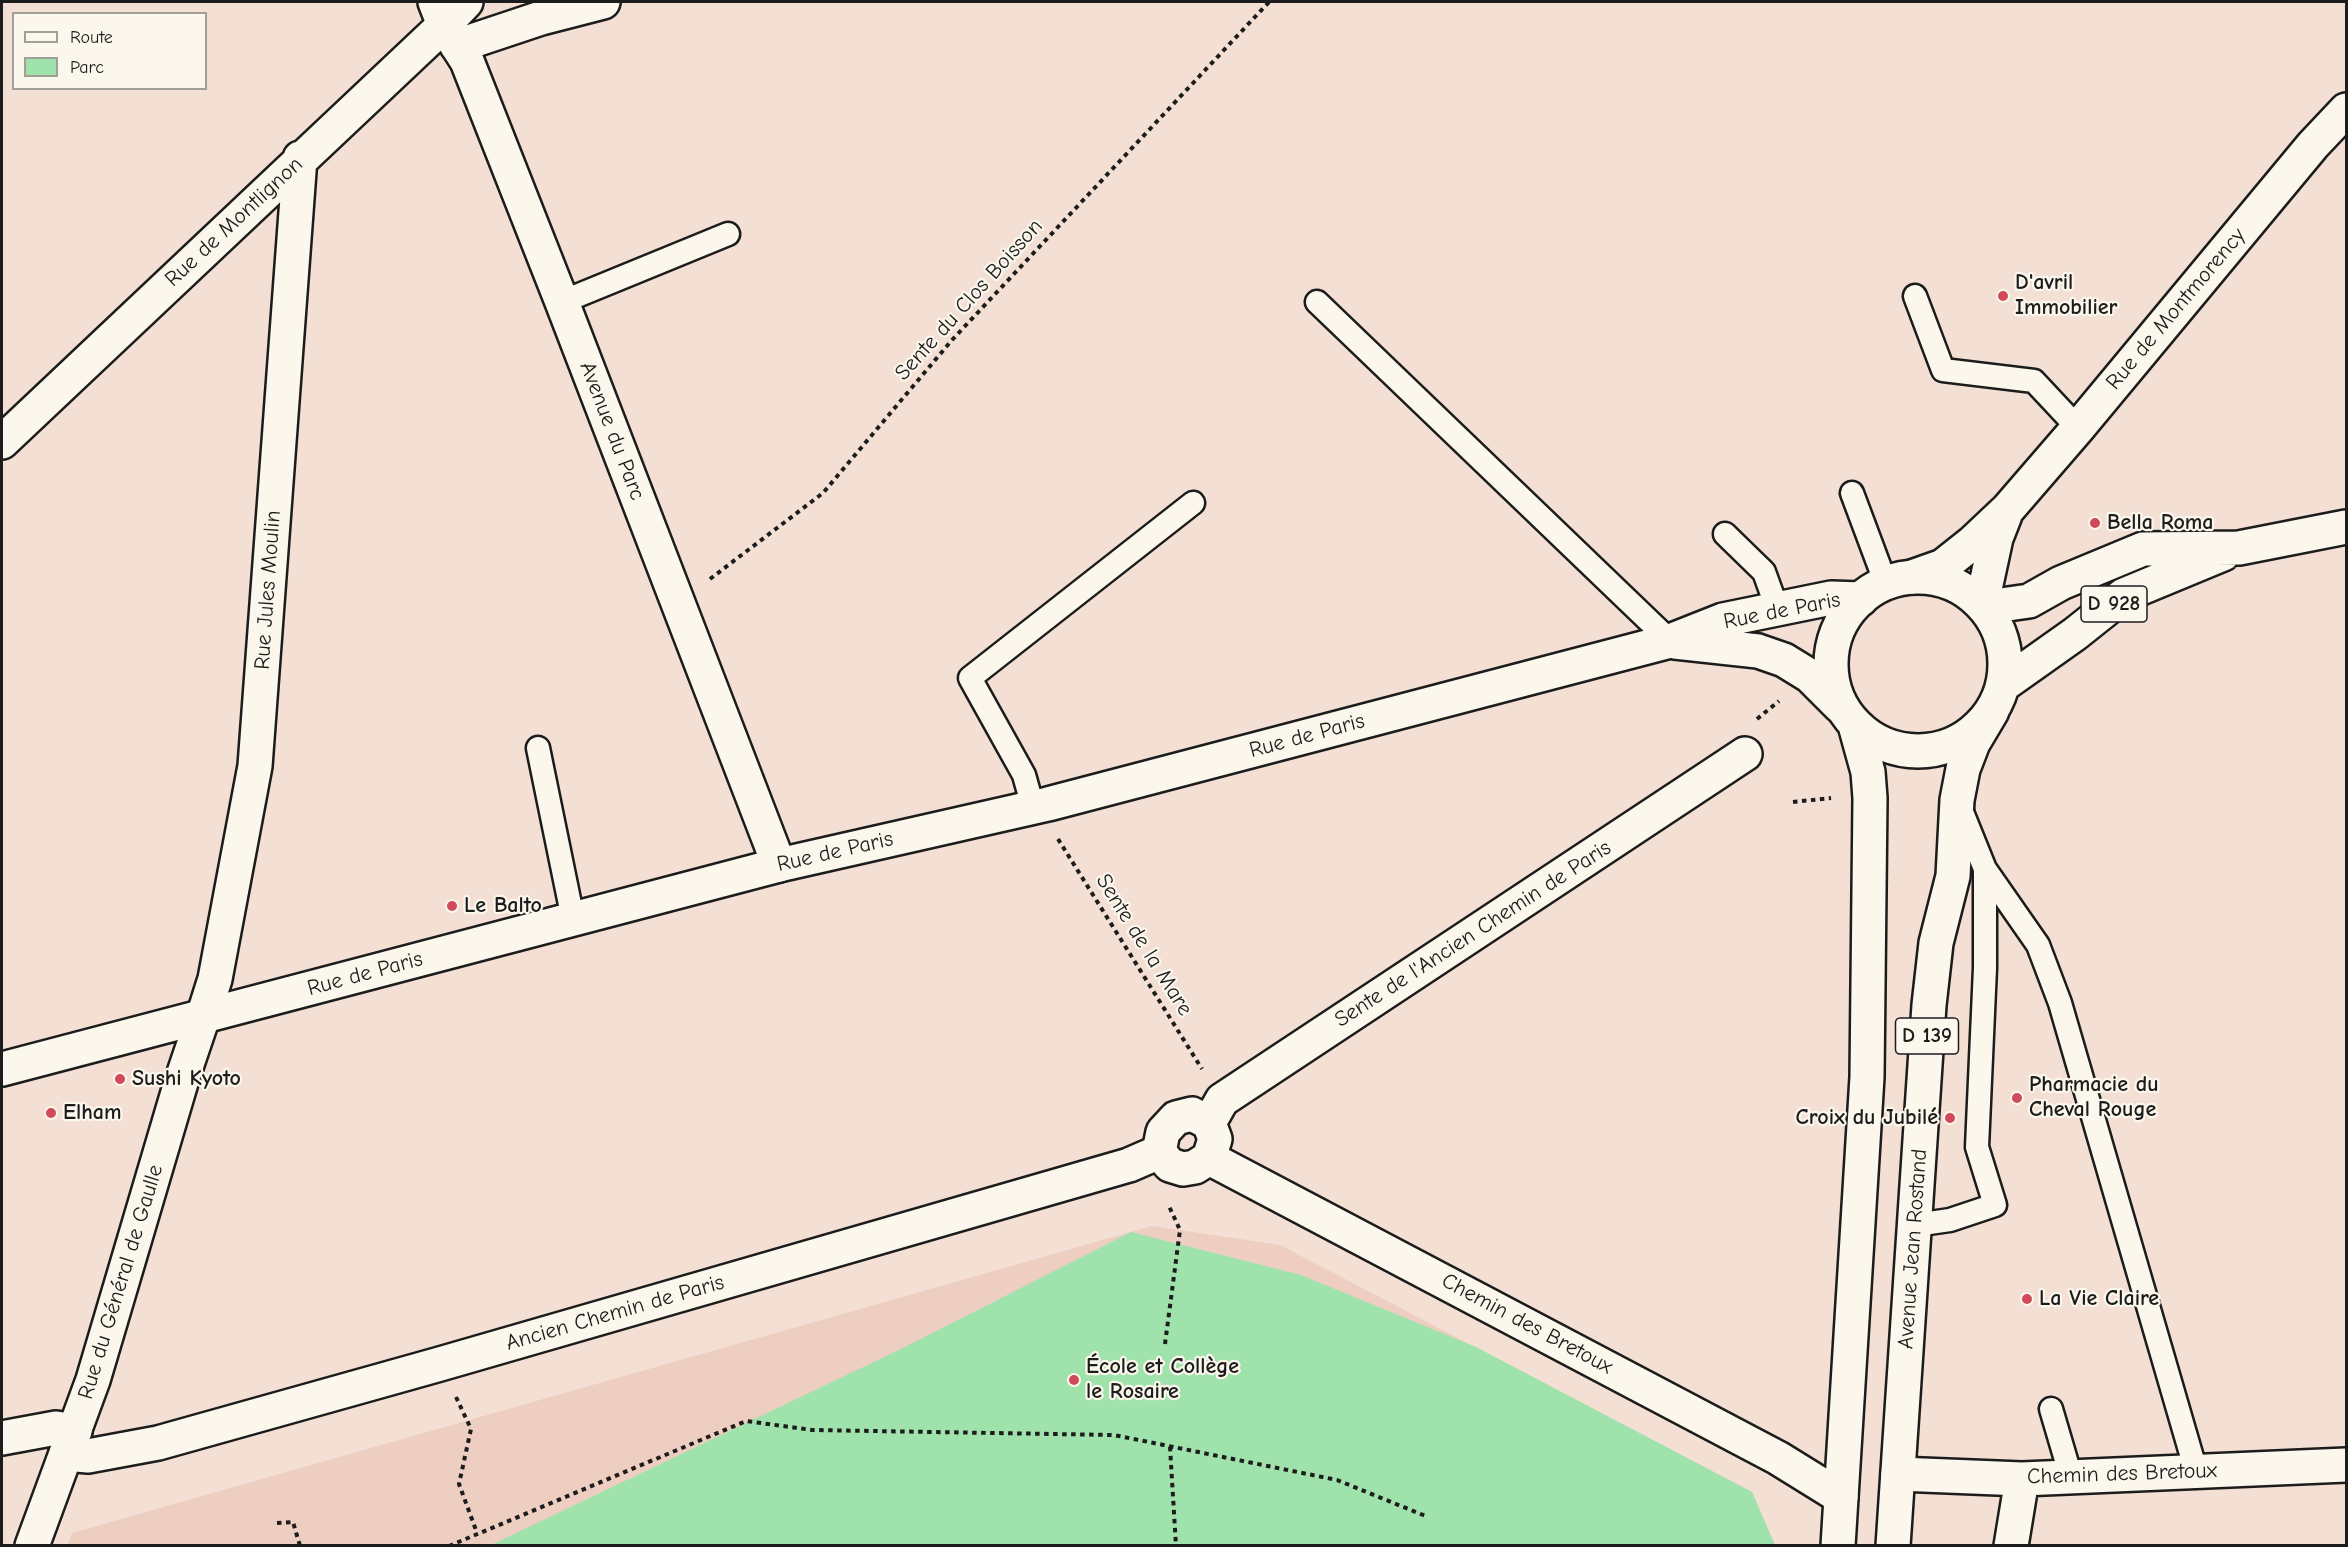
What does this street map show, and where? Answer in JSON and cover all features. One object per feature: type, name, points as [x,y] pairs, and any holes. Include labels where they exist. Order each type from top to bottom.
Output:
[{"type":"street","name":"Rue de Montlignon","points":[[2,442],[466,2]]},
{"type":"street","points":[[445,24],[541,18],[603,2]]},
{"type":"street","name":"Avenue du Parc","points":[[445,24],[466,61],[562,302],[779,864]]},
{"type":"street","name":"Rue de Montmorency","points":[[1886,587],[1943,566],[1972,543],[2008,509],[2313,145],[2346,110]]},
{"type":"street","name":"Rue Jules Moulin","points":[[203,1017],[215,979],[255,766],[300,159]]},
{"type":"street","name":"Rue de Montmorency","points":[[1984,605],[1996,538],[2008,509]]},
{"type":"street","name":"D 928","points":[[1984,605],[2029,601],[2061,583],[2143,549],[2239,548],[2346,527]]},
{"type":"street","name":"D 928","points":[[1997,698],[2124,595],[2239,548]]},
{"type":"street","points":[[1934,578],[1953,585],[1984,605],[1995,622],[2002,643],[2005,664],[1997,698],[1970,734],[1950,746],[1926,752],[1898,750],[1872,740],[1848,715],[1832,683],[1831,660],[1835,637],[1846,616],[1886,587],[1934,578]]},
{"type":"street","name":"Rue de Paris","points":[[2,1069],[779,864],[1041,806],[1670,641],[1724,620],[1886,587]]},
{"type":"street","name":"Rue de Paris","points":[[1670,641],[1758,651],[1784,660],[1810,676],[1848,715]]},
{"type":"street","name":"Avenue Jean Rostand","points":[[1893,1545],[1929,1005],[1936,943],[1953,876],[1957,800],[1963,768],[1973,743],[1997,698]]},
{"type":"street","name":"D 139","points":[[1838,1545],[1867,1077],[1870,798],[1868,772],[1848,715]]},
{"type":"street","name":"Sente de l'Ancien Chemin de Paris","points":[[1215,1112],[1746,754]]},
{"type":"street","name":"Rue du Général de Gaulle","points":[[32,1545],[93,1380],[182,1079],[203,1017]]},
{"type":"street","points":[[1215,1112],[1215,1139],[1209,1158],[1194,1167],[1183,1169],[1170,1165],[1152,1154],[1163,1132],[1176,1118],[1215,1112]]},
{"type":"street","name":"Ancien Chemin de Paris","points":[[2,1438],[56,1428],[70,1443],[88,1456],[158,1443],[1129,1165],[1152,1154]]},
{"type":"street","name":"Chemin des Bretoux","points":[[1209,1158],[1778,1458],[1841,1497]]},
{"type":"street","name":"Chemin des Bretoux","points":[[1898,1474],[2022,1479],[2346,1464]]},
{"type":"street","points":[[2011,1545],[2022,1479]]},
{"type":"lane","points":[[562,302],[728,234]]},
{"type":"lane","points":[[1915,296],[1943,370],[2034,381],[2078,428]]},
{"type":"lane","points":[[1317,302],[1670,641]]},
{"type":"lane","points":[[1852,493],[1886,587]]},
{"type":"lane","points":[[1041,806],[970,678],[1193,503]]},
{"type":"lane","points":[[1725,534],[1764,572],[1777,608]]},
{"type":"lane","points":[[538,748],[573,919]]},
{"type":"lane","points":[[1957,800],[1985,869],[2038,945],[2060,1003],[2196,1471]]},
{"type":"lane","points":[[1915,1225],[1950,1220],[1995,1205],[1977,1147],[1985,968],[1985,869]]},
{"type":"lane","points":[[2051,1408],[2071,1477]]},
{"type":"path","name":"Sente du Clos Boisson","points":[[678,603],[823,493],[952,340],[1269,2]]},
{"type":"path","points":[[1793,802],[1838,798]]},
{"type":"path","name":"Sente de la Mare","points":[[1041,806],[1057,838],[1215,1112]]},
{"type":"path","points":[[1152,1154],[1180,1230],[1165,1344]]},
{"type":"path","points":[[440,1364],[471,1429],[459,1484],[477,1533]]},
{"type":"path","points":[[449,1545],[746,1421],[812,1430],[1114,1435],[1337,1480],[1428,1517]]},
{"type":"path","points":[[1170,1447],[1176,1545]]},
{"type":"path","points":[[277,1523],[293,1522],[300,1545]]},
{"type":"shaded area","name":"École et Collège le Rosaire","points":[[1152,1226],[1280,1245],[1752,1492],[1775,1545],[67,1546],[72,1533]]},
{"type":"green space","name":"École et Collège le Rosaire","points":[[1131,1232],[1301,1275],[1476,1347],[1752,1492],[1775,1545],[491,1545],[901,1349]]},
{"type":"place","name":"D'avril Immobilier","points":[[2003,296]]},
{"type":"place","name":"Bella Roma","points":[[2095,523]]},
{"type":"place","name":"Le Balto","points":[[452,906]]},
{"type":"place","name":"Sushi Kyoto","points":[[120,1079]]},
{"type":"place","name":"Pharmacie du Cheval Rouge","points":[[2017,1098]]},
{"type":"place","name":"Elham","points":[[51,1113]]},
{"type":"place","name":"Croix du Jubilé","points":[[1950,1118]]},
{"type":"place","name":"La Vie Claire","points":[[2027,1299]]},
{"type":"place","name":"École et Collège le Rosaire","points":[[1074,1380]]}]
